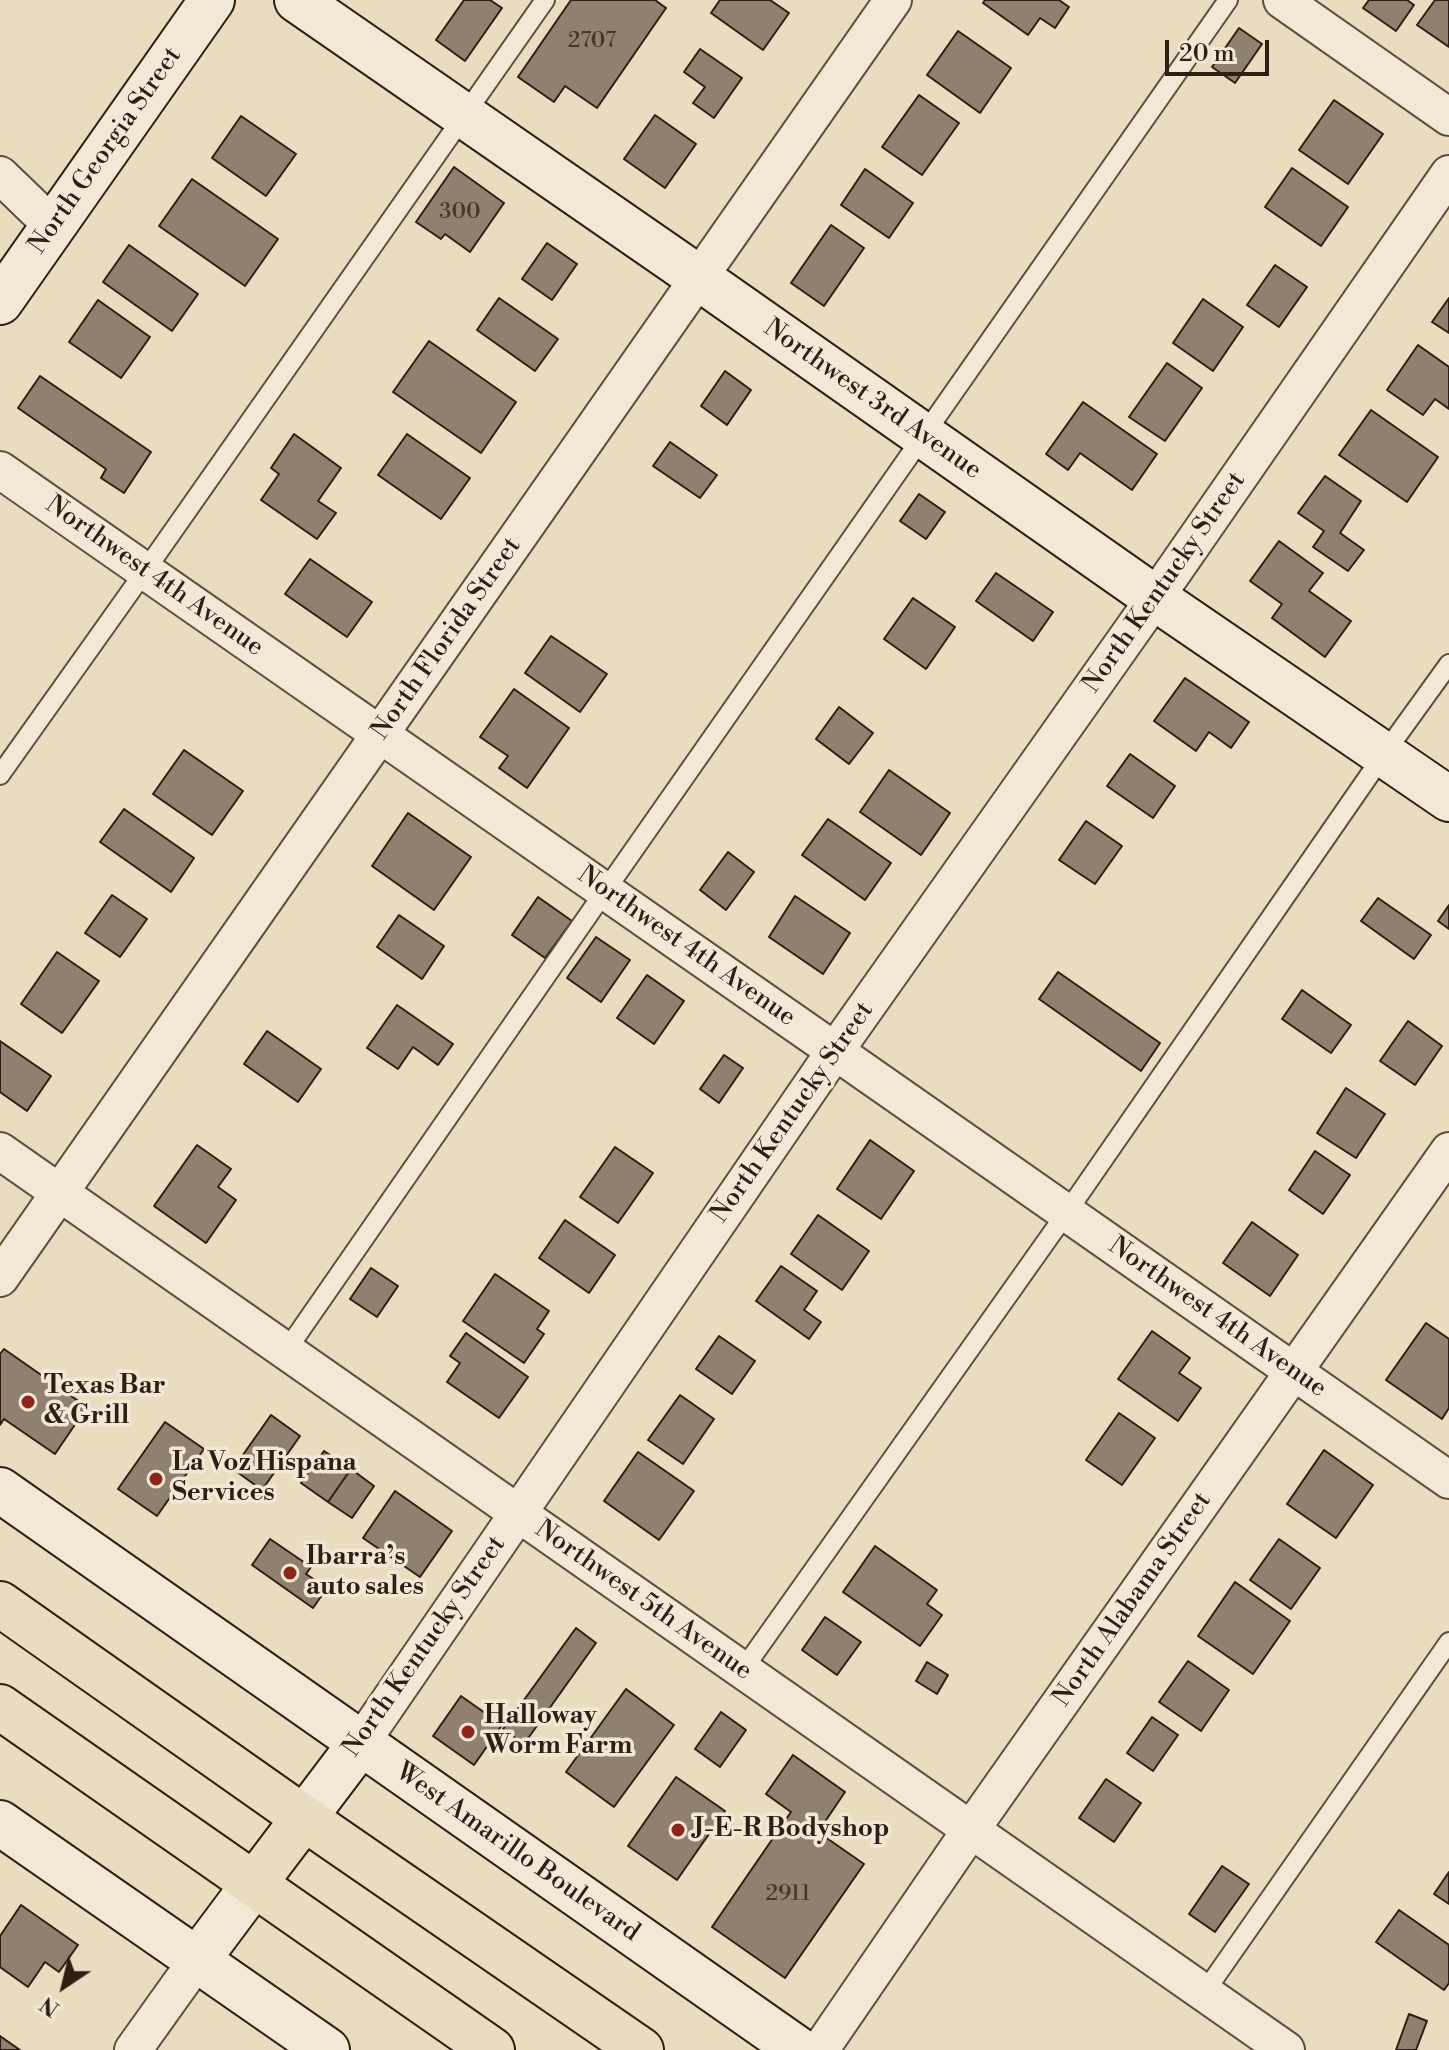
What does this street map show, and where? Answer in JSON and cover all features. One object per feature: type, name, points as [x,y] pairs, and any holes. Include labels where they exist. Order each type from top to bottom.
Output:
[{"type":"highway","points":[[0,1604],[641,2050]]},
{"type":"highway","points":[[0,1707],[492,2050]]},
{"type":"highway","name":"North Kentucky Street","points":[[254,1884],[304,1818]]},
{"type":"street","name":"North Georgia Street","points":[[0,302],[212,0]]},
{"type":"street","name":"Northwest 3rd Avenue","points":[[297,0],[1449,799]]},
{"type":"street","name":"North Florida Street","points":[[0,1278],[893,0]]},
{"type":"street","points":[[1282,0],[1449,117]]},
{"type":"street","name":"North Kentucky Street","points":[[304,1818],[360,1744],[835,1051],[1449,174]]},
{"type":"street","points":[[0,175],[53,226]]},
{"type":"street","name":"Northwest 4th Avenue","points":[[0,470],[1449,1480]]},
{"type":"street","name":"Northwest 5th Avenue","points":[[0,1151],[1286,2050]]},
{"type":"street","name":"North Alabama Street","points":[[820,2050],[970,1831],[1449,1151]]},
{"type":"street","name":"West Amarillo Boulevard","points":[[0,1490],[799,2050]]},
{"type":"street","points":[[0,1823],[327,2050]]},
{"type":"street","name":"North Kentucky Street","points":[[133,2050],[254,1884]]},
{"type":"lane","points":[[0,775],[545,0]]},
{"type":"lane","points":[[286,1351],[1228,0]]},
{"type":"lane","points":[[742,1671],[1449,664]]},
{"type":"lane","points":[[1204,1993],[1449,1642]]},
{"type":"building","points":[[464,0],[490,0],[502,8],[465,61],[436,40]]},
{"type":"building","points":[[571,0],[655,0],[666,8],[597,108],[565,86],[554,102],[518,77]]},
{"type":"building","points":[[720,0],[770,0],[789,13],[763,50],[711,13]]},
{"type":"building","points":[[985,0],[1059,0],[1069,7],[1055,28],[1040,18],[1028,35],[983,3]]},
{"type":"building","points":[[1369,0],[1407,0],[1414,5],[1396,31],[1363,8]]},
{"type":"building","points":[[1435,0],[1449,0],[1449,47],[1417,25]]},
{"type":"building","points":[[1239,28],[1262,44],[1235,83],[1212,67]]},
{"type":"building","points":[[958,31],[1011,68],[980,113],[927,75]]},
{"type":"building","points":[[700,49],[742,78],[714,118],[693,103],[705,87],[684,72]]},
{"type":"building","points":[[919,95],[959,123],[922,175],[882,147]]},
{"type":"building","points":[[1334,100],[1383,134],[1348,184],[1299,150]]},
{"type":"building","points":[[655,115],[696,144],[665,188],[624,159]]},
{"type":"building","points":[[241,116],[296,154],[266,196],[212,158]]},
{"type":"building","points":[[454,167],[504,203],[470,252],[445,234],[441,239],[416,222]]},
{"type":"building","points":[[1292,168],[1348,207],[1321,246],[1265,207]]},
{"type":"building","points":[[865,169],[913,203],[889,238],[841,205]]},
{"type":"building","points":[[192,179],[278,239],[245,286],[159,226]]},
{"type":"building","points":[[831,225],[864,248],[824,306],[791,283]]},
{"type":"building","points":[[547,243],[577,264],[552,300],[522,279]]},
{"type":"building","points":[[129,245],[198,294],[172,331],[103,282]]},
{"type":"building","points":[[1275,265],[1307,287],[1279,327],[1247,305]]},
{"type":"building","points":[[499,298],[558,339],[535,371],[477,330]]},
{"type":"building","points":[[1449,298],[1449,333],[1432,322]]},
{"type":"building","points":[[1203,299],[1243,327],[1213,371],[1173,343]]},
{"type":"building","points":[[98,300],[150,337],[121,378],[69,342]]},
{"type":"building","points":[[429,341],[516,402],[481,453],[393,392]]},
{"type":"building","points":[[1418,345],[1449,367],[1449,409],[1435,399],[1423,415],[1387,390]]},
{"type":"building","points":[[1167,363],[1202,388],[1165,441],[1129,417]]},
{"type":"building","points":[[725,371],[751,390],[727,425],[701,406]]},
{"type":"building","points":[[40,376],[151,452],[124,493],[101,478],[106,469],[18,408]]},
{"type":"building","points":[[1083,402],[1157,454],[1132,490],[1080,453],[1068,470],[1046,454]]},
{"type":"building","points":[[1371,410],[1438,457],[1407,502],[1339,455]]},
{"type":"building","points":[[294,434],[341,468],[318,501],[336,513],[317,539],[261,500],[279,474],[271,468]]},
{"type":"building","points":[[407,434],[470,478],[441,519],[378,475]]},
{"type":"building","points":[[670,442],[717,475],[700,498],[653,466]]},
{"type":"building","points":[[1325,476],[1361,501],[1340,533],[1364,550],[1348,571],[1313,547],[1324,531],[1298,513]]},
{"type":"building","points":[[919,494],[945,512],[926,539],[900,521]]},
{"type":"building","points":[[1279,541],[1323,573],[1309,591],[1351,621],[1325,657],[1272,618],[1282,604],[1250,581]]},
{"type":"building","points":[[310,559],[372,602],[347,637],[285,594]]},
{"type":"building","points":[[996,573],[1053,612],[1033,641],[976,601]]},
{"type":"building","points":[[913,598],[955,627],[926,669],[884,639]]},
{"type":"building","points":[[551,636],[607,674],[580,712],[525,673]]},
{"type":"building","points":[[1185,678],[1249,722],[1231,748],[1209,732],[1196,751],[1154,721]]},
{"type":"building","points":[[514,689],[569,728],[527,788],[499,768],[508,756],[480,737]]},
{"type":"building","points":[[839,707],[873,733],[849,764],[816,739]]},
{"type":"building","points":[[184,750],[243,791],[212,835],[153,794]]},
{"type":"building","points":[[1130,754],[1175,786],[1153,818],[1107,786]]},
{"type":"building","points":[[889,770],[950,813],[921,855],[860,812]]},
{"type":"building","points":[[124,809],[194,858],[171,892],[100,842]]},
{"type":"building","points":[[408,813],[471,857],[434,910],[372,866]]},
{"type":"building","points":[[828,819],[891,863],[865,900],[802,855]]},
{"type":"building","points":[[1086,821],[1122,846],[1095,884],[1059,860]]},
{"type":"building","points":[[728,852],[754,872],[726,910],[700,890]]},
{"type":"building","points":[[112,895],[147,919],[120,957],[85,933]]},
{"type":"building","points":[[795,896],[850,933],[823,974],[769,937]]},
{"type":"building","points":[[538,897],[572,921],[545,958],[512,935]]},
{"type":"building","points":[[1378,898],[1431,935],[1414,959],[1361,921]]},
{"type":"building","points":[[1449,905],[1449,929],[1438,921]]},
{"type":"building","points":[[399,915],[444,946],[422,979],[377,947]]},
{"type":"building","points":[[596,937],[630,960],[601,1002],[567,978]]},
{"type":"building","points":[[57,952],[99,981],[62,1033],[21,1004]]},
{"type":"building","points":[[1058,972],[1160,1043],[1141,1071],[1039,999]]},
{"type":"building","points":[[647,975],[684,1001],[654,1044],[617,1018]]},
{"type":"building","points":[[1302,990],[1351,1025],[1331,1053],[1282,1019]]},
{"type":"building","points":[[397,1005],[453,1044],[438,1065],[413,1047],[398,1069],[367,1048]]},
{"type":"building","points":[[1408,1021],[1442,1046],[1415,1085],[1380,1061]]},
{"type":"building","points":[[267,1031],[321,1069],[298,1102],[244,1064]]},
{"type":"building","points":[[0,1041],[51,1076],[27,1111],[0,1092]]},
{"type":"building","points":[[724,1055],[743,1068],[719,1103],[700,1089]]},
{"type":"building","points":[[1346,1088],[1385,1114],[1356,1158],[1317,1133]]},
{"type":"building","points":[[870,1140],[914,1171],[881,1219],[837,1189]]},
{"type":"building","points":[[197,1145],[231,1169],[218,1187],[236,1200],[206,1243],[154,1206]]},
{"type":"building","points":[[615,1147],[653,1173],[618,1223],[580,1197]]},
{"type":"building","points":[[1315,1151],[1350,1175],[1323,1214],[1289,1190]]},
{"type":"building","points":[[818,1215],[869,1251],[842,1290],[791,1254]]},
{"type":"building","points":[[565,1220],[615,1255],[589,1293],[539,1258]]},
{"type":"building","points":[[1252,1222],[1298,1255],[1270,1296],[1223,1263]]},
{"type":"building","points":[[781,1266],[817,1291],[804,1310],[821,1322],[809,1339],[756,1301]]},
{"type":"building","points":[[371,1268],[398,1286],[377,1317],[350,1299]]},
{"type":"building","points":[[495,1274],[549,1311],[537,1329],[544,1334],[524,1363],[463,1321]]},
{"type":"building","points":[[1426,1323],[1449,1339],[1449,1408],[1442,1419],[1386,1380]]},
{"type":"building","points":[[1152,1331],[1190,1358],[1179,1373],[1201,1388],[1178,1421],[1118,1379]]},
{"type":"building","points":[[466,1333],[528,1377],[499,1418],[447,1382],[460,1363],[450,1356]]},
{"type":"building","points":[[719,1336],[755,1361],[732,1394],[696,1369]]},
{"type":"building","points":[[4,1349],[87,1407],[55,1454],[4,1419],[0,1425],[0,1354]]},
{"type":"building","points":[[680,1395],[714,1419],[683,1464],[648,1440]]},
{"type":"building","points":[[1119,1413],[1155,1438],[1122,1485],[1086,1460]]},
{"type":"building","points":[[271,1415],[300,1436],[262,1490],[233,1469]]},
{"type":"building","points":[[165,1422],[204,1449],[157,1516],[118,1489]]},
{"type":"building","points":[[1324,1450],[1373,1485],[1336,1538],[1287,1504]]},
{"type":"building","points":[[324,1451],[351,1469],[328,1502],[301,1483]]},
{"type":"building","points":[[638,1452],[694,1491],[659,1540],[604,1501]]},
{"type":"building","points":[[351,1469],[374,1486],[352,1518],[328,1502]]},
{"type":"building","points":[[395,1491],[452,1531],[420,1577],[363,1538]]},
{"type":"building","points":[[270,1539],[311,1567],[306,1574],[327,1588],[313,1608],[252,1565]]},
{"type":"building","points":[[1279,1539],[1320,1568],[1291,1609],[1250,1580]]},
{"type":"building","points":[[875,1546],[937,1590],[927,1604],[942,1615],[920,1646],[843,1592]]},
{"type":"building","points":[[1235,1582],[1290,1621],[1253,1674],[1198,1636]]},
{"type":"building","points":[[825,1617],[861,1642],[837,1675],[802,1650]]},
{"type":"building","points":[[576,1628],[596,1643],[524,1744],[503,1729]]},
{"type":"building","points":[[1188,1661],[1229,1690],[1201,1731],[1159,1702]]},
{"type":"building","points":[[927,1662],[948,1675],[937,1694],[916,1681]]},
{"type":"building","points":[[626,1689],[674,1725],[614,1807],[566,1772]]},
{"type":"building","points":[[461,1696],[502,1725],[474,1765],[433,1736]]},
{"type":"building","points":[[721,1712],[746,1730],[720,1767],[695,1749]]},
{"type":"building","points":[[1152,1717],[1178,1735],[1153,1771],[1127,1753]]},
{"type":"building","points":[[793,1755],[845,1792],[818,1832],[864,1864],[785,1978],[712,1927],[791,1812],[766,1794]]},
{"type":"building","points":[[676,1777],[725,1811],[677,1880],[628,1846]]},
{"type":"building","points":[[1106,1779],[1141,1803],[1114,1842],[1079,1818]]},
{"type":"building","points":[[1222,1866],[1249,1884],[1215,1932],[1189,1914]]},
{"type":"building","points":[[1449,1872],[1449,1904],[1434,1894]]},
{"type":"building","points":[[21,1905],[78,1945],[59,1972],[45,1962],[28,1987],[0,1967],[0,1936]]},
{"type":"building","points":[[1399,1910],[1449,1945],[1449,1983],[1444,1990],[1376,1942]]},
{"type":"building","points":[[1409,2014],[1427,2021],[1416,2050],[1396,2050]]},
{"type":"building","points":[[0,2036],[20,2050],[0,2050]]},
{"type":"place","name":"Texas Bar & Grill","points":[[28,1402]]},
{"type":"place","name":"La Voz Hispana Services","points":[[156,1479]]},
{"type":"place","name":"Ibarra’s auto sales","points":[[290,1573]]},
{"type":"place","name":"Halloway Worm Farm","points":[[468,1732]]},
{"type":"place","name":"J-E-R Bodyshop","points":[[678,1830]]}]
